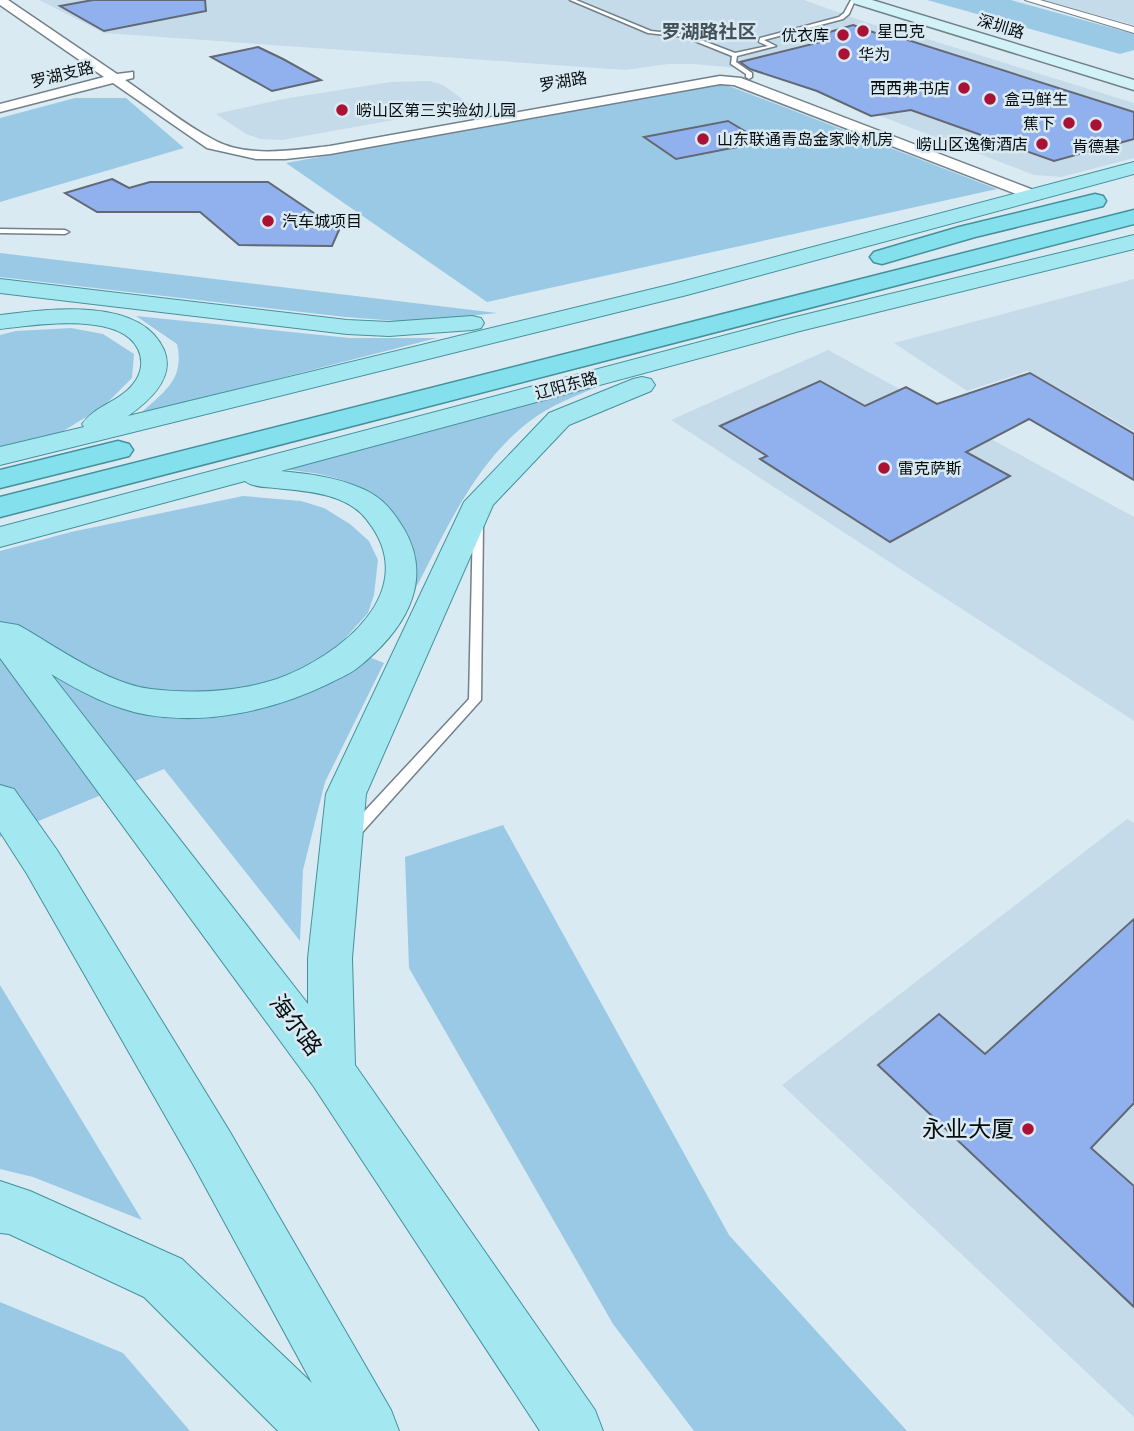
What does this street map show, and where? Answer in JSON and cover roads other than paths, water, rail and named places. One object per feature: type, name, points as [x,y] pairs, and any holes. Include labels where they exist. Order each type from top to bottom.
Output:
[{"type":"highway","points":[[0,479],[895,254],[967,232],[1134,191]]},
{"type":"highway","name":"辽阳东路","points":[[0,508],[1134,217]]},
{"type":"main road","name":"深圳路","points":[[855,0],[1134,85]]},
{"type":"main road","name":"深圳路","points":[[902,0],[1134,71]]},
{"type":"main road","points":[[0,456],[679,290],[1134,168]]},
{"type":"main road","points":[[0,286],[347,327],[389,329],[470,323],[679,290],[967,232]]},
{"type":"main road","name":"辽阳东路","points":[[0,537],[792,325],[1134,242]]},
{"type":"main road","points":[[331,1071],[330,958],[346,794],[479,502],[559,419],[945,267]]},
{"type":"main road","points":[[0,322],[53,316],[90,318],[124,326],[144,337],[153,352],[154,370],[142,391],[119,412],[70,439]]},
{"type":"main road","points":[[0,631],[102,688],[148,702],[207,705],[284,690],[342,662],[377,629],[399,594],[401,564],[396,543],[379,513],[354,496],[321,484],[289,478],[228,476]]},
{"type":"main road","name":"海尔路","points":[[0,631],[331,1071],[574,1431]]},
{"type":"main road","points":[[0,800],[42,862],[212,1149],[370,1431]]},
{"type":"main road","points":[[0,1207],[12,1209],[163,1278],[320,1431]]},
{"type":"street","points":[[20,0],[156,89]]},
{"type":"street","points":[[1030,0],[1134,30]]},
{"type":"street","points":[[5,1],[212,145],[255,156],[285,156],[720,80],[736,81],[1030,194]]},
{"type":"street","name":"罗湖支路","points":[[0,108],[134,74]]},
{"type":"street","name":"罗湖路","points":[[224,133],[245,144],[314,144],[703,74],[749,77],[1053,188]]},
{"type":"lane","points":[[572,0],[650,32],[686,36],[735,55],[773,46],[761,41],[762,39],[841,18],[855,0]]},
{"type":"lane","points":[[735,55],[733,63],[749,73],[749,77]]},
{"type":"lane","points":[[0,231],[65,232]]},
{"type":"lane","points":[[341,846],[475,700],[479,502]]},
{"type":"place","name":"星巴克","points":[[863,31]]},
{"type":"place","name":"优衣库","points":[[843,35]]},
{"type":"place","name":"华为","points":[[844,54]]},
{"type":"place","name":"西西弗书店","points":[[964,88]]},
{"type":"place","name":"盒马鲜生","points":[[990,99]]},
{"type":"place","name":"崂山区第三实验幼儿园","points":[[342,110]]},
{"type":"place","name":"蕉下","points":[[1069,123]]},
{"type":"place","name":"肯德基","points":[[1096,125]]},
{"type":"place","name":"山东联通青岛金家岭机房","points":[[703,139]]},
{"type":"place","name":"崂山区逸衡酒店","points":[[1042,144]]},
{"type":"place","name":"汽车城项目","points":[[268,221]]},
{"type":"place","name":"雷克萨斯","points":[[884,468]]},
{"type":"place","name":"永业大厦","points":[[1028,1129]]},
{"type":"district","name":"罗湖路社区","points":[[709,31]]}]
